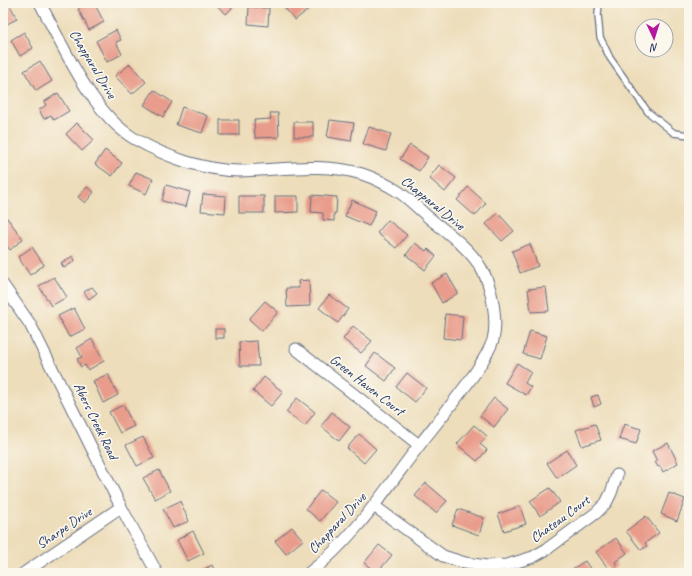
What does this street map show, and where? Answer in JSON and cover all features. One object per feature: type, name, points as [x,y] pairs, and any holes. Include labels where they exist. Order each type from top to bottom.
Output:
[{"type":"street","name":"Chapparal Drive","points":[[40,3],[92,95],[105,112],[134,138],[187,162],[214,168],[239,171],[318,167],[343,170],[364,175],[400,193],[464,248],[480,266],[487,279],[492,296],[494,323],[493,338],[487,354],[465,388],[419,445],[374,506],[339,547],[309,573]]},
{"type":"street","name":"Abers Creek Road","points":[[3,285],[30,324],[121,507],[157,573]]},
{"type":"street","name":"Green Haven Court","points":[[296,349],[419,445]]},
{"type":"street","name":"Chateau Court","points":[[374,506],[443,556],[465,563],[487,566],[507,565],[533,557],[547,549],[596,513],[606,503],[617,475]]},
{"type":"street","name":"Sharpe Drive","points":[[24,573],[121,507]]},
{"type":"lane","points":[[599,3],[598,15],[600,37],[610,58],[648,112],[674,133],[689,135]]},
{"type":"building","points":[[3,3],[9,3],[17,19],[3,26]]},
{"type":"building","points":[[89,3],[94,3],[104,22],[89,30],[78,9]]},
{"type":"building","points":[[214,3],[237,3],[226,14]]},
{"type":"building","points":[[289,3],[312,3],[314,5],[295,20],[284,7]]},
{"type":"building","points":[[249,7],[269,8],[268,26],[248,24]]},
{"type":"building","points":[[116,30],[121,40],[116,42],[122,54],[107,62],[96,41]]},
{"type":"building","points":[[24,32],[33,48],[20,56],[11,40]]},
{"type":"building","points":[[40,61],[52,81],[36,91],[24,71]]},
{"type":"building","points":[[130,64],[146,82],[132,94],[115,76]]},
{"type":"building","points":[[154,90],[172,102],[163,117],[144,105]]},
{"type":"building","points":[[58,93],[69,111],[54,120],[51,115],[44,119],[39,110],[46,105],[44,102]]},
{"type":"building","points":[[182,107],[208,116],[202,133],[176,125]]},
{"type":"building","points":[[270,113],[278,113],[279,137],[255,138],[254,120],[271,119]]},
{"type":"building","points":[[220,120],[239,120],[239,135],[220,135]]},
{"type":"building","points":[[330,120],[354,123],[351,141],[327,137]]},
{"type":"building","points":[[294,122],[313,122],[313,137],[294,137]]},
{"type":"building","points":[[77,123],[94,140],[82,151],[66,134]]},
{"type":"building","points":[[369,127],[391,134],[386,151],[363,144]]},
{"type":"building","points":[[410,145],[428,157],[419,171],[400,159]]},
{"type":"building","points":[[105,150],[122,163],[112,176],[95,164]]},
{"type":"building","points":[[439,165],[456,178],[445,192],[429,178]]},
{"type":"building","points":[[136,172],[153,179],[146,194],[129,186]]},
{"type":"building","points":[[166,185],[190,192],[186,207],[162,201]]},
{"type":"building","points":[[87,187],[94,192],[85,203],[78,197]]},
{"type":"building","points":[[468,187],[486,203],[475,216],[457,200]]},
{"type":"building","points":[[203,194],[226,196],[225,213],[201,211]]},
{"type":"building","points":[[312,195],[337,197],[334,221],[323,220],[323,213],[311,212]]},
{"type":"building","points":[[239,196],[264,196],[264,213],[239,213]]},
{"type":"building","points":[[275,196],[298,196],[298,212],[275,213]]},
{"type":"building","points":[[352,200],[376,211],[369,226],[345,216]]},
{"type":"building","points":[[498,213],[514,231],[502,241],[486,224]]},
{"type":"building","points":[[7,218],[23,239],[10,250],[3,241],[3,221]]},
{"type":"building","points":[[388,220],[407,235],[396,248],[377,233]]},
{"type":"building","points":[[415,243],[426,251],[428,249],[436,256],[425,270],[406,255]]},
{"type":"building","points":[[530,244],[538,266],[520,273],[512,251]]},
{"type":"building","points":[[32,247],[44,265],[30,275],[18,257]]},
{"type":"building","points":[[73,256],[75,261],[64,268],[61,263]]},
{"type":"building","points":[[447,274],[458,293],[442,303],[431,283]]},
{"type":"building","points":[[54,277],[67,297],[51,306],[39,286]]},
{"type":"building","points":[[309,280],[310,306],[287,307],[286,288],[299,288],[298,281]]},
{"type":"building","points":[[92,287],[97,293],[89,299],[84,292]]},
{"type":"building","points":[[546,287],[549,311],[531,312],[528,289]]},
{"type":"building","points":[[329,295],[348,309],[338,323],[319,308]]},
{"type":"building","points":[[265,301],[278,312],[262,331],[249,319]]},
{"type":"building","points":[[74,308],[85,329],[69,337],[58,316]]},
{"type":"building","points":[[445,314],[463,316],[461,340],[443,338]]},
{"type":"building","points":[[353,326],[372,341],[361,353],[343,339]]},
{"type":"building","points":[[215,329],[224,329],[224,338],[215,338]]},
{"type":"building","points":[[530,331],[547,336],[540,359],[523,354]]},
{"type":"building","points":[[92,339],[104,361],[88,370],[85,365],[81,367],[77,359],[82,357],[77,348]]},
{"type":"building","points":[[257,341],[259,366],[240,366],[239,342]]},
{"type":"building","points":[[375,353],[395,368],[386,381],[366,366]]},
{"type":"building","points":[[517,363],[531,372],[525,383],[531,387],[526,395],[505,383]]},
{"type":"building","points":[[407,373],[426,388],[415,402],[396,387]]},
{"type":"building","points":[[108,374],[118,395],[103,403],[93,381]]},
{"type":"building","points":[[264,377],[283,392],[271,406],[253,391]]},
{"type":"building","points":[[598,395],[601,404],[594,407],[591,397]]},
{"type":"building","points":[[297,398],[315,412],[305,426],[286,412]]},
{"type":"building","points":[[494,398],[508,409],[494,427],[480,416]]},
{"type":"building","points":[[123,405],[134,426],[120,433],[109,412]]},
{"type":"building","points":[[332,412],[350,427],[339,441],[321,426]]},
{"type":"building","points":[[595,424],[601,440],[582,446],[576,430]]},
{"type":"building","points":[[624,424],[641,429],[636,444],[619,439]]},
{"type":"building","points":[[474,425],[487,436],[480,444],[487,450],[477,461],[457,444]]},
{"type":"building","points":[[359,434],[376,449],[364,463],[347,448]]},
{"type":"building","points":[[143,437],[154,458],[137,466],[126,445]]},
{"type":"building","points":[[668,443],[678,463],[663,472],[660,466],[658,467],[655,462],[657,461],[652,451]]},
{"type":"building","points":[[567,450],[576,465],[557,478],[547,463]]},
{"type":"building","points":[[159,470],[170,491],[155,499],[143,478]]},
{"type":"building","points":[[426,483],[447,501],[436,513],[415,496]]},
{"type":"building","points":[[550,488],[560,502],[540,516],[530,501]]},
{"type":"building","points":[[321,490],[336,502],[320,521],[306,509]]},
{"type":"building","points":[[669,493],[685,499],[677,521],[661,514]]},
{"type":"building","points":[[180,501],[189,521],[173,528],[163,509]]},
{"type":"building","points":[[520,506],[526,524],[504,531],[498,514]]},
{"type":"building","points":[[458,509],[484,518],[479,535],[452,525]]},
{"type":"building","points":[[646,516],[659,533],[645,543],[647,546],[641,550],[626,531]]},
{"type":"building","points":[[292,527],[303,540],[286,554],[275,541]]},
{"type":"building","points":[[193,531],[204,553],[188,561],[177,540]]},
{"type":"building","points":[[616,538],[627,553],[615,562],[617,566],[610,571],[596,552]]},
{"type":"building","points":[[379,545],[392,555],[377,573],[364,563]]},
{"type":"building","points":[[585,561],[593,573],[566,573]]},
{"type":"building","points":[[212,565],[216,573],[197,573]]}]
